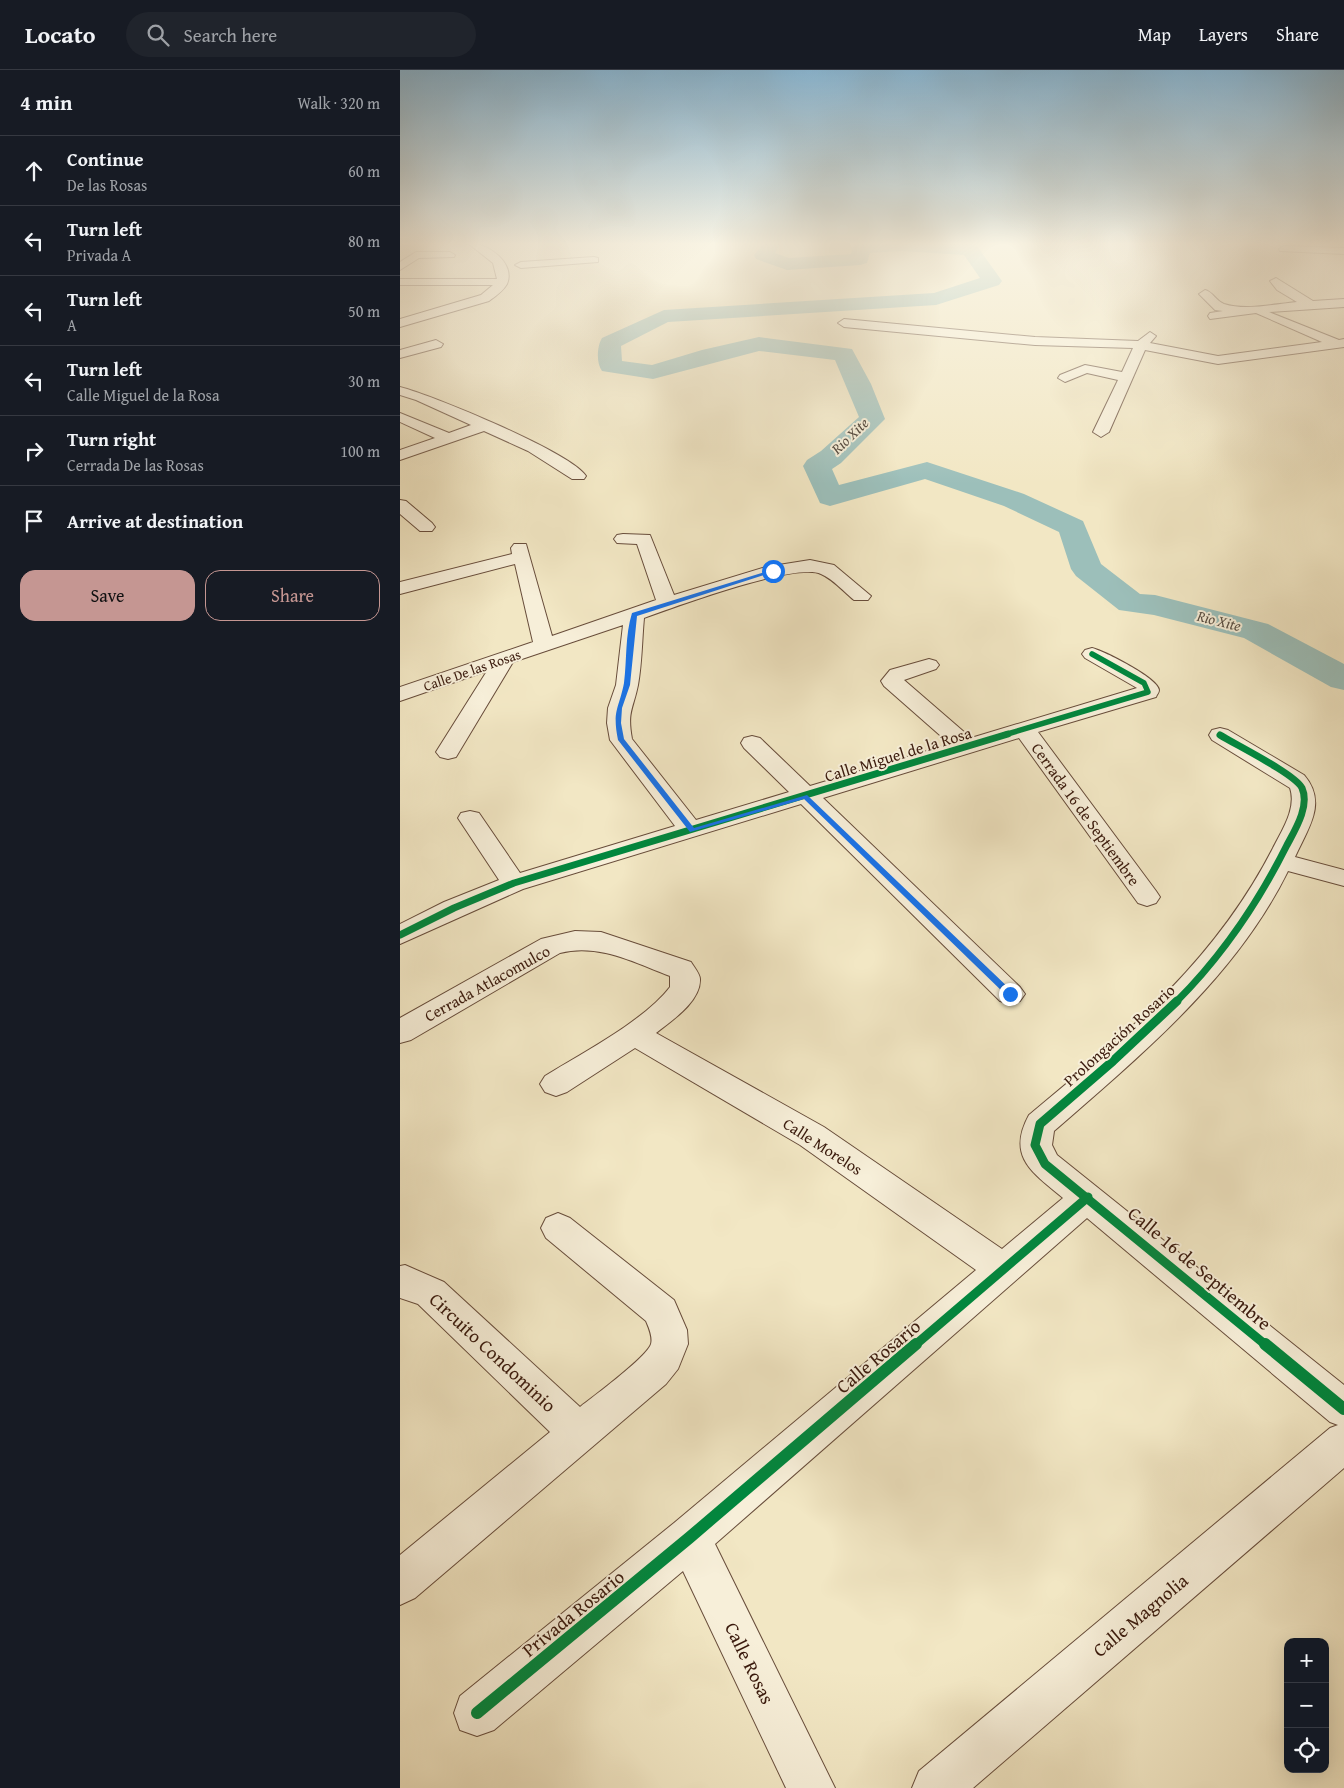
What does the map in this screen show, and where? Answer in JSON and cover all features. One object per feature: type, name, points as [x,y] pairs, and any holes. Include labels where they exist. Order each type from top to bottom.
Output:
[{"type":"street","points":[[856,324],[1035,341],[1145,341],[1218,360],[1342,344]]},
{"type":"street","points":[[1261,327],[1281,324]]},
{"type":"street","points":[[1293,324],[1342,344]]},
{"type":"street","points":[[1102,432],[1125,377],[1145,341]]},
{"type":"street","points":[[400,354],[436,344]]},
{"type":"street","points":[[1065,378],[1085,369],[1125,377]]},
{"type":"street","points":[[400,391],[421,397],[534,448],[578,476]]},
{"type":"street","points":[[400,417],[449,438]]},
{"type":"street","points":[[400,455],[483,426]]},
{"type":"street","points":[[400,505],[426,527]]},
{"type":"street","points":[[623,539],[644,539],[667,603]]},
{"type":"street","points":[[400,588],[521,553],[544,646]]},
{"type":"street","name":"Calle De las Rosas","points":[[400,694],[667,603],[773,571],[810,566],[827,569],[861,596]]},
{"type":"street","points":[[634,614],[626,685],[619,708],[618,723],[621,740],[692,831]]},
{"type":"street","name":"Calle Miguel de la Rosa","points":[[400,935],[454,908],[514,883],[805,797],[1148,692],[1148,688],[1134,677],[1092,654]]},
{"type":"street","points":[[448,752],[505,659]]},
{"type":"street","points":[[929,665],[897,674],[892,681],[967,747]]},
{"type":"street","name":"Cerrada 16 de Septiembre","points":[[1025,730],[1147,897]]},
{"type":"street","name":"Prolongación Rosario","points":[[1036,1153],[1034,1139],[1040,1124],[1153,1027],[1184,996],[1244,923],[1281,861],[1303,810],[1304,787],[1296,780],[1220,735]]},
{"type":"street","points":[[752,743],[805,797],[1010,994]]},
{"type":"street","points":[[470,818],[514,883]]},
{"type":"street","points":[[1281,861],[1344,878]]},
{"type":"street","name":"Cerrada Atlacomulco","points":[[400,1032],[551,946],[575,940],[601,941],[680,969],[686,978],[683,990],[670,1004],[634,1034]]},
{"type":"street","points":[[556,1084],[634,1034]]},
{"type":"street","name":"Calle Morelos","points":[[634,1034],[812,1136],[1004,1270]]},
{"type":"street","name":"Calle 16 de Septiembre","points":[[1036,1153],[1045,1164],[1088,1197],[1344,1409]]},
{"type":"street","name":"Calle Rosario","points":[[689,1538],[1088,1197]]},
{"type":"street","points":[[400,1583],[652,1372],[667,1356],[671,1343],[662,1311],[558,1228]]},
{"type":"street","name":"Circuito Condominio","points":[[400,1282],[405,1281],[431,1293],[580,1433]]},
{"type":"street","name":"Calle Magnolia","points":[[936,1788],[1344,1442]]},
{"type":"street","name":"Privada Rosario","points":[[477,1713],[689,1538]]},
{"type":"street","name":"Calle Rosas","points":[[689,1538],[811,1788]]},
{"type":"waterway","name":"Rio Xite","points":[[648,324],[610,343],[610,366],[653,372],[710,355],[759,344],[844,354],[859,384],[872,419],[831,457],[817,466],[830,497],[876,482],[927,470],[1014,500],[1072,527],[1087,569],[1131,603],[1155,605],[1256,631],[1344,679]]},
{"type":"cycle path","points":[[400,935],[454,908],[514,883],[1148,692],[1148,688],[1144,683],[1092,654]]},
{"type":"cycle path","points":[[1220,735],[1296,780],[1304,794],[1303,808],[1298,823],[1269,882],[1243,923],[1214,961],[1149,1029],[1040,1124],[1035,1145],[1038,1154],[1045,1164],[1344,1409]]},
{"type":"cycle path","points":[[477,1713],[689,1538],[1088,1197]]},
{"type":"route","points":[[773,571],[634,614],[626,685],[619,708],[618,723],[621,740],[692,831],[805,797],[1010,994]]}]
